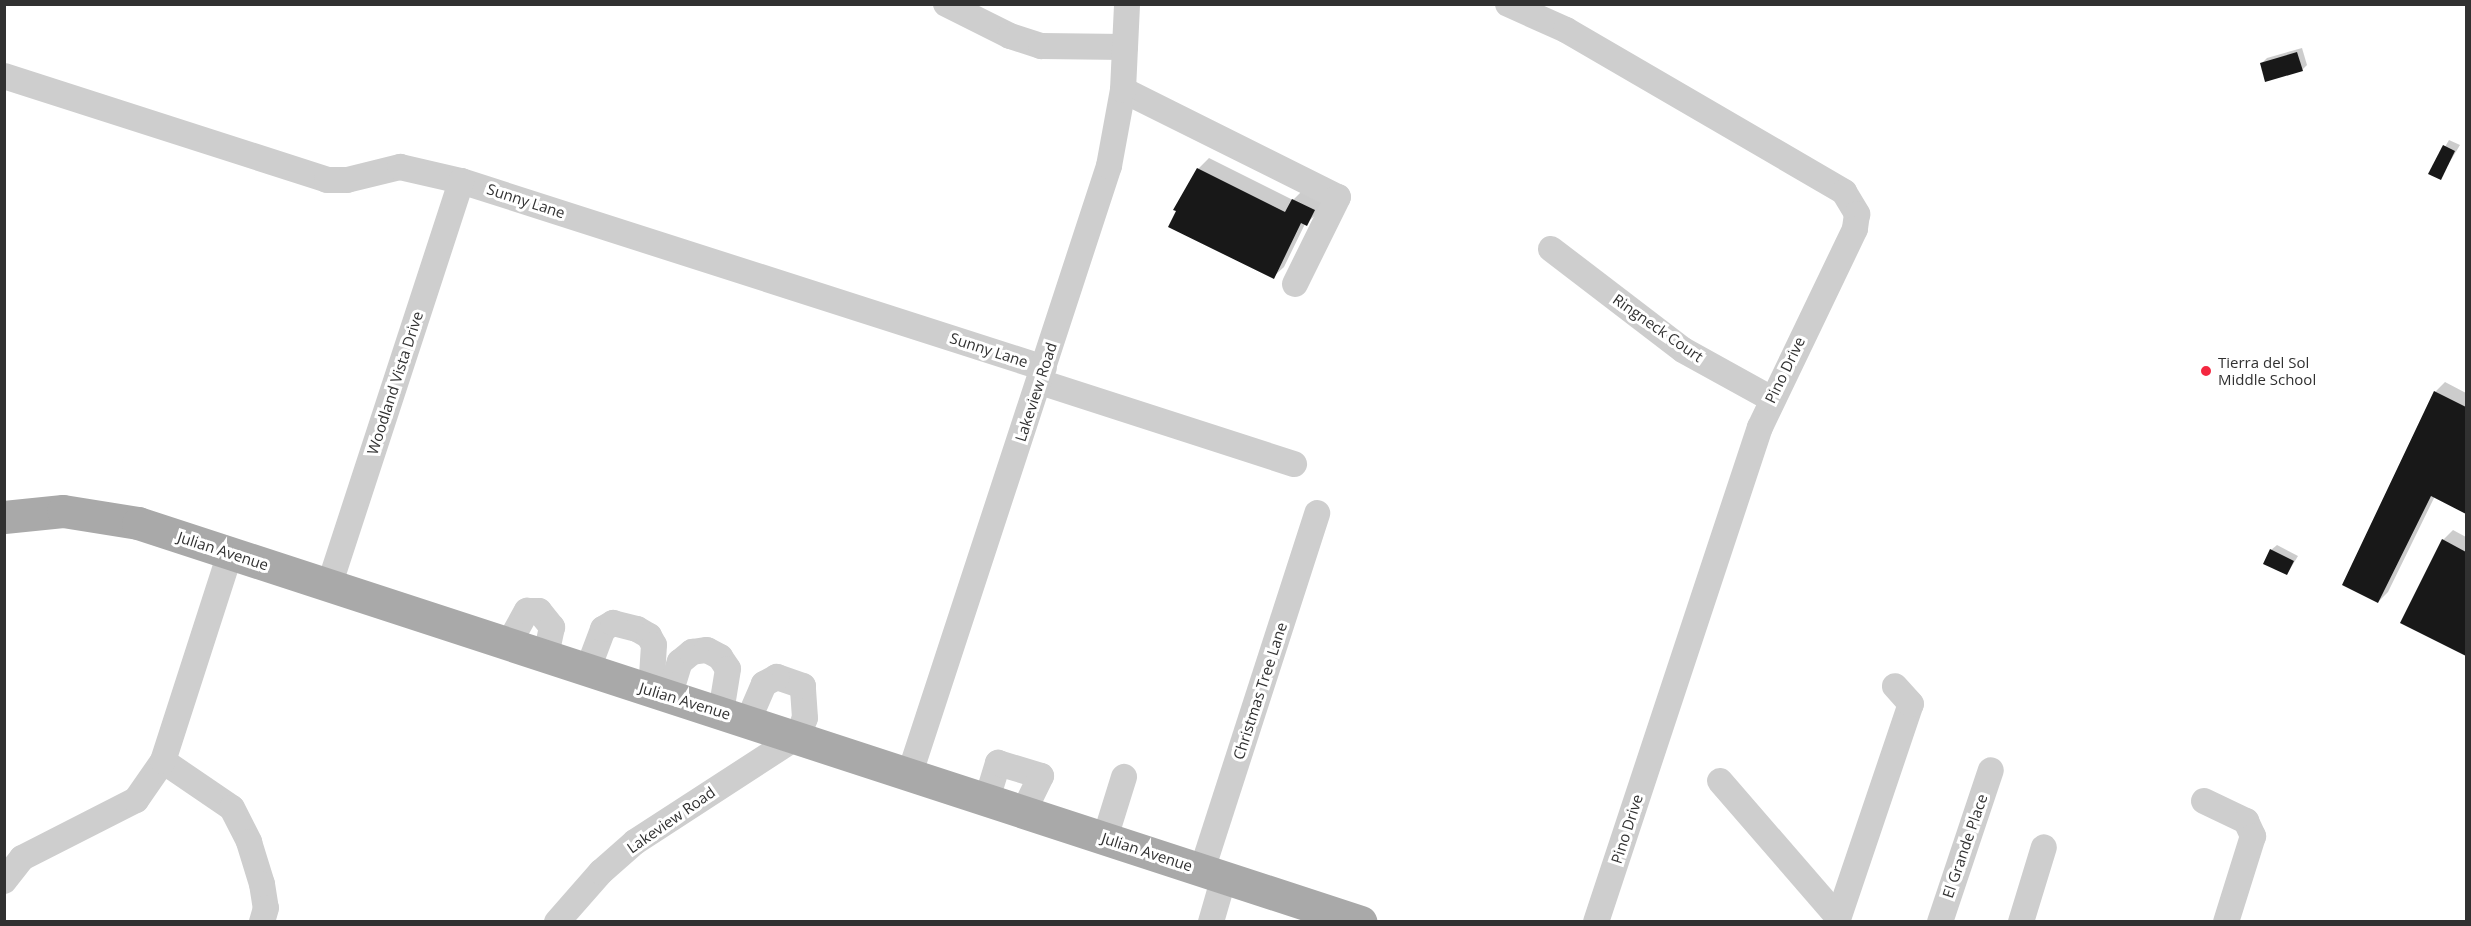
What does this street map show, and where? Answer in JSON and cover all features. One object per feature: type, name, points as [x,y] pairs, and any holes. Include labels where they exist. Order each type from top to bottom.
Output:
[{"type":"main road","name":"Julian Avenue","points":[[4,517],[63,511],[119,518],[660,694],[798,736],[1213,873],[1343,919]]},
{"type":"street","points":[[946,4],[1010,36],[1041,46],[1125,47]]},
{"type":"street","name":"Lakeview Road","points":[[910,773],[1109,166],[1123,90],[1127,4]]},
{"type":"street","name":"Pino Drive","points":[[1508,4],[1566,30],[1850,198],[1857,214],[1855,229],[1770,398],[1596,921]]},
{"type":"street","name":"Sunny Lane","points":[[4,76],[327,180],[347,180],[400,167],[461,181],[1042,375],[1294,464]]},
{"type":"street","points":[[1123,90],[1338,197],[1295,284]]},
{"type":"street","name":"Woodland Vista Drive","points":[[329,586],[461,181]]},
{"type":"street","name":"Ringneck Court","points":[[1551,249],[1683,350],[1770,398]]},
{"type":"street","name":"Christmas Tree Lane","points":[[1211,921],[1213,873],[1317,513]]},
{"type":"street","points":[[4,880],[22,858],[136,800],[163,761],[230,554]]},
{"type":"street","points":[[588,669],[603,629],[613,623],[637,629],[654,645],[660,694]]},
{"type":"street","points":[[660,694],[680,662],[692,652],[707,650],[720,657],[728,669],[735,716]]},
{"type":"street","points":[[735,716],[764,684],[777,676],[803,686],[805,718],[798,736]]},
{"type":"street","points":[[1838,919],[1911,704],[1895,686]]},
{"type":"street","name":"Lakeview Road","points":[[557,921],[601,872],[635,842],[798,736]]},
{"type":"street","points":[[163,761],[232,808],[249,842],[262,884],[266,908],[262,921]]},
{"type":"street","name":"El Grande Place","points":[[1940,921],[1991,770]]},
{"type":"street","points":[[1105,838],[1124,777]]},
{"type":"street","points":[[1720,781],[1838,919]]},
{"type":"street","points":[[2204,801],[2246,821],[2253,836],[2226,921]]},
{"type":"street","points":[[2021,921],[2044,847]]},
{"type":"building","points":[[2297,52],[2303,71],[2265,82],[2260,63]]},
{"type":"building","points":[[2443,145],[2455,151],[2441,180],[2428,174]]},
{"type":"building","points":[[1197,168],[1285,212],[1292,199],[1315,210],[1307,226],[1301,223],[1274,279],[1168,227],[1176,211],[1173,210]]},
{"type":"building","points":[[2434,391],[2466,407],[2466,514],[2431,496],[2378,603],[2342,585]]},
{"type":"building","points":[[2442,539],[2466,552],[2466,656],[2400,623]]},
{"type":"building","points":[[2270,549],[2294,561],[2287,575],[2263,564]]},
{"type":"place","name":"Tierra del Sol Middle School","points":[[2206,371]]}]
